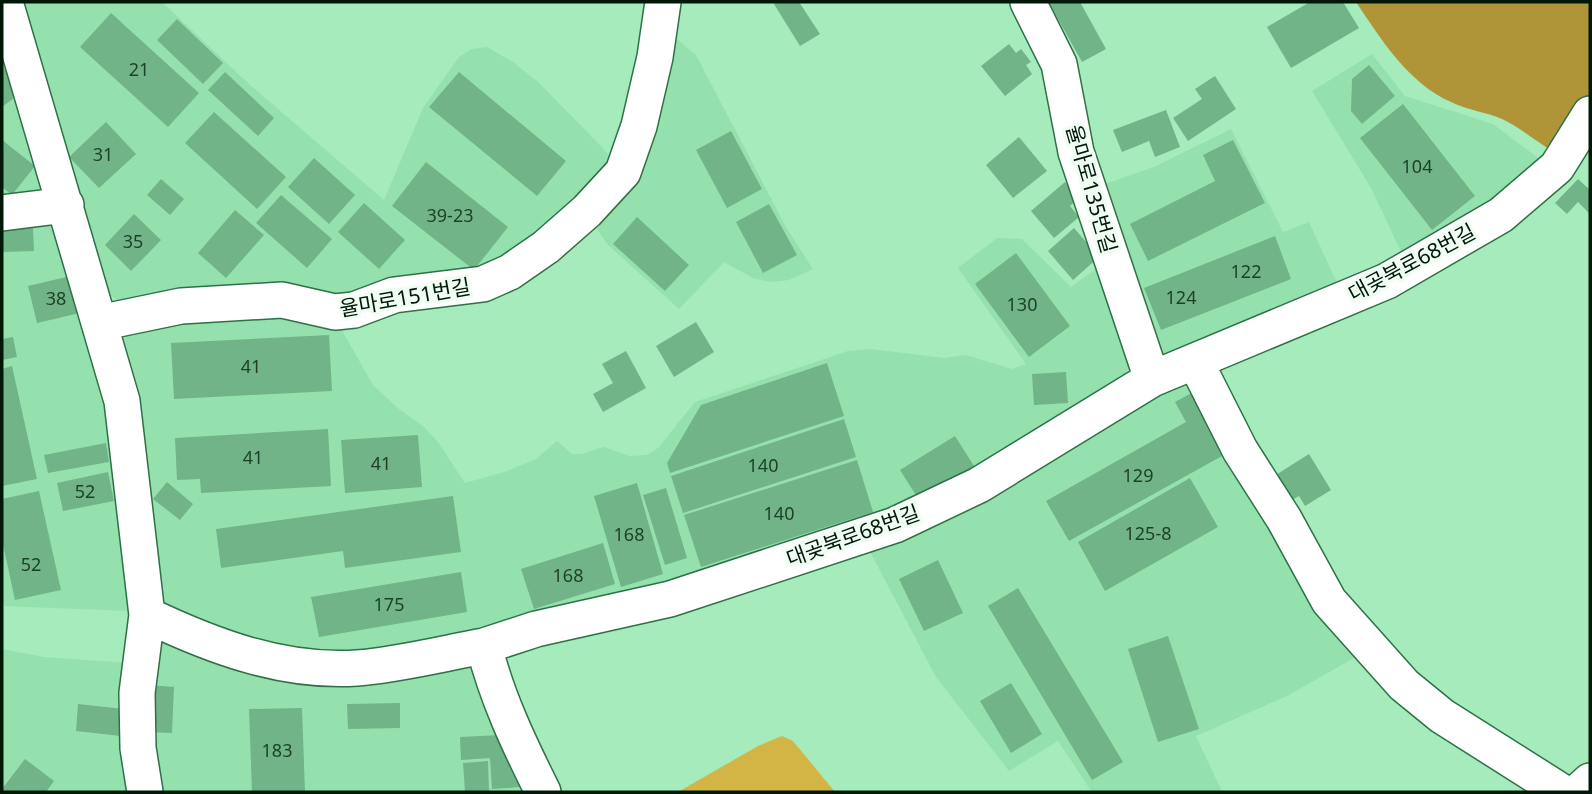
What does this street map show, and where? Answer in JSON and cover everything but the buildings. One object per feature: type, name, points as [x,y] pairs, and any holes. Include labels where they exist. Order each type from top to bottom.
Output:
[{"type":"lane","points":[[5,2],[122,401],[146,615],[137,693],[138,748],[145,792]]},
{"type":"lane","name":"율마로151번길","points":[[99,323],[181,306],[282,300],[335,312],[354,310],[394,295],[484,284],[510,272],[545,247],[587,211],[623,172],[639,126],[655,57],[663,2]]},
{"type":"lane","name":"율마로135번길","points":[[1028,2],[1059,64],[1076,152],[1152,379]]},
{"type":"lane","name":"대곶북로68번길","points":[[146,615],[201,640],[274,661],[320,668],[359,668],[484,646],[536,629],[670,598],[895,525],[979,485],[1152,379],[1387,281],[1501,215],[1557,167],[1590,114]]},
{"type":"lane","points":[[2,213],[66,205]]},
{"type":"lane","points":[[1195,361],[1240,450],[1284,520],[1329,601],[1404,685],[1442,716],[1562,792]]},
{"type":"lane","points":[[484,646],[493,681],[514,735],[543,792]]},
{"type":"lane","points":[[1578,792],[1590,781]]},
{"type":"shaded area","points":[[17,2],[162,2],[249,84],[384,200],[423,108],[459,57],[472,49],[487,47],[513,62],[537,81],[603,148],[616,165],[510,264],[364,296],[118,301],[109,294],[101,272]]},
{"type":"shaded area","points":[[1356,2],[1590,2],[1590,96],[1576,120],[1552,151],[1508,122],[1457,105],[1422,84],[1397,59]]},
{"type":"shaded area","points":[[2,23],[46,197],[2,204]]},
{"type":"shaded area","points":[[671,34],[696,55],[787,229],[813,269],[789,280],[771,282],[753,278],[724,262],[679,309],[608,245],[591,220]]},
{"type":"shaded area","points":[[1372,54],[1405,96],[1493,124],[1545,163],[1521,184],[1404,258],[1371,188],[1312,91]]},
{"type":"shaded area","points":[[1231,129],[1283,232],[1309,222],[1338,285],[1167,360],[1156,354],[1100,186],[1156,166]]},
{"type":"shaded area","points":[[61,215],[104,370],[134,603],[128,611],[4,606],[2,597],[2,222]]},
{"type":"shaded area","points":[[997,238],[1022,239],[1071,287],[1101,265],[1131,363],[1124,377],[897,516],[675,587],[361,657],[283,653],[157,608],[109,327],[279,307],[339,325],[373,385],[423,426],[438,442],[465,483],[536,459],[557,441],[572,454],[604,447],[630,456],[647,455],[658,448],[695,402],[848,351],[871,349],[944,358],[966,355],[1012,369],[1026,364],[958,268]]},
{"type":"shaded area","points":[[1185,374],[1354,647],[1354,658],[1287,696],[1196,736],[1222,792],[1092,792],[1058,741],[1009,771],[936,677],[868,548]]},
{"type":"shaded area","points":[[161,636],[199,650],[468,660],[480,668],[533,792],[151,792],[144,727]]},
{"type":"shaded area","points":[[2,649],[44,657],[128,663],[135,792],[2,792]]},
{"type":"shaded area","points":[[782,736],[793,741],[835,792],[678,792],[758,746]]}]
